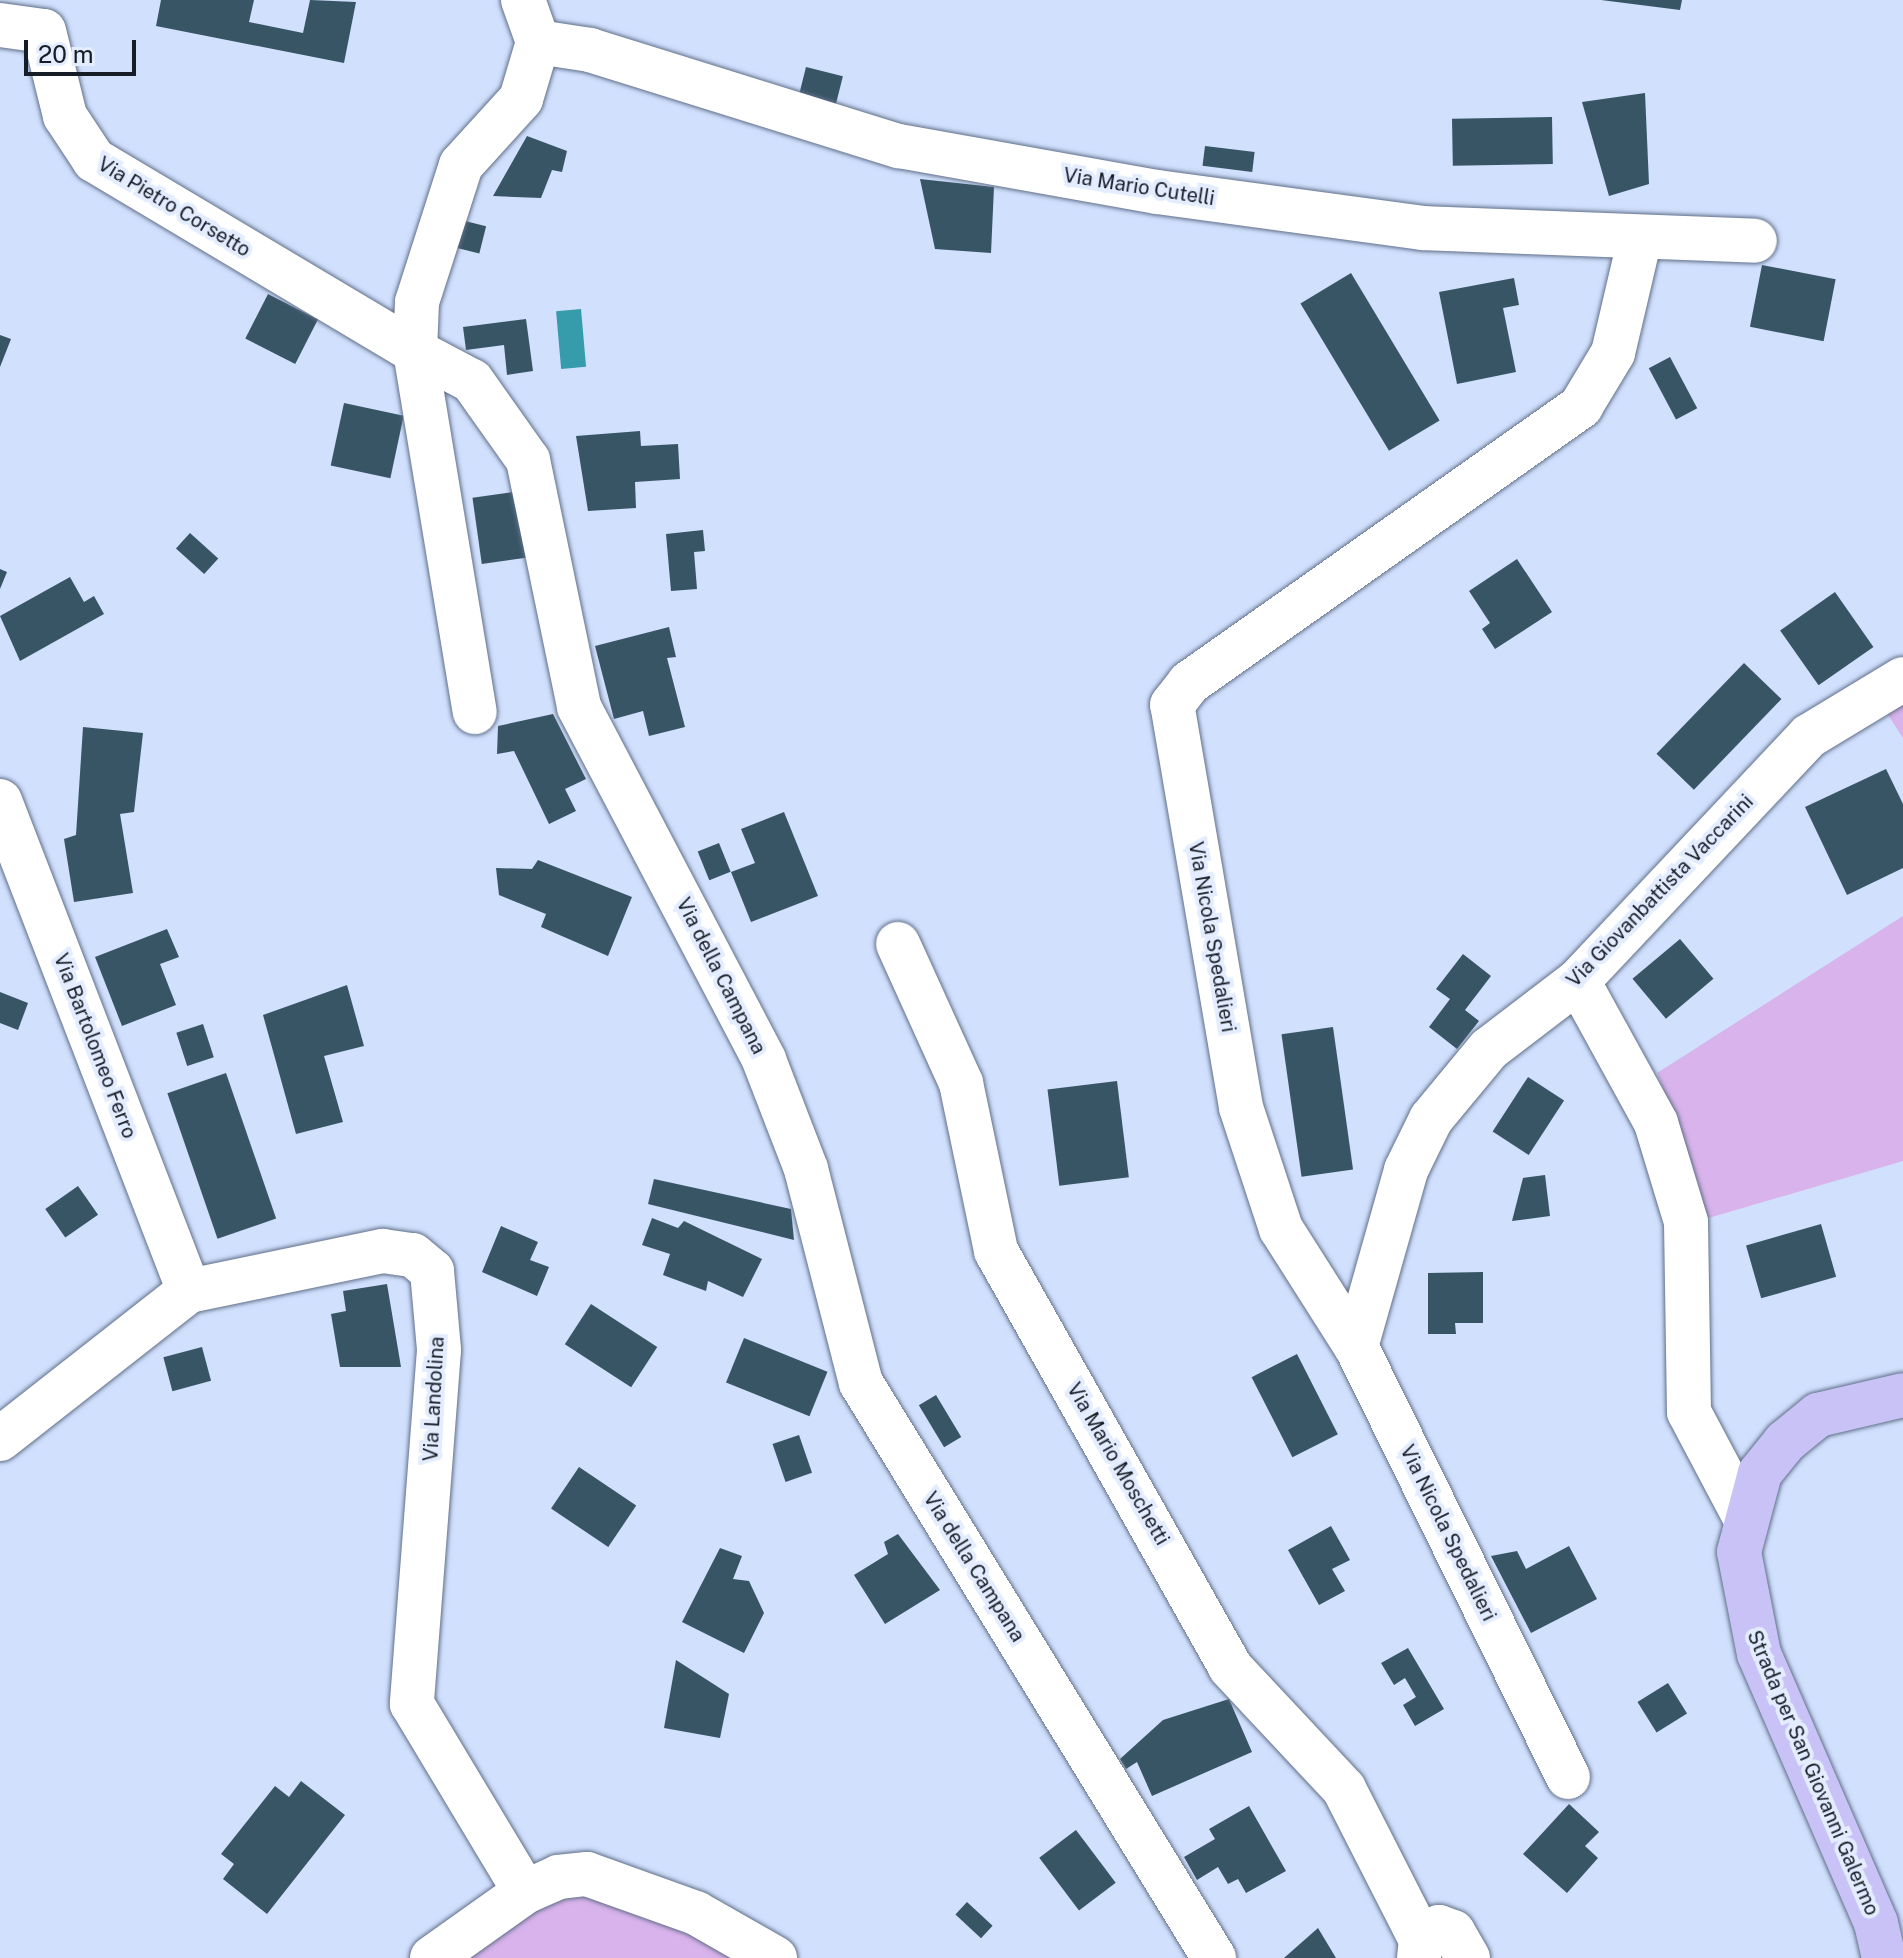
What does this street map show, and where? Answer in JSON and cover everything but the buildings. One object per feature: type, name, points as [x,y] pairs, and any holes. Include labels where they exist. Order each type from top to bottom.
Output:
[{"type":"main road","name":"Strada per San Giovanni Galermo","points":[[1888,1940],[1759,1654],[1744,1603],[1743,1514],[1760,1473],[1818,1415],[1903,1395]]},
{"type":"street","points":[[475,712],[415,351],[417,302],[461,165],[515,108],[538,42],[523,0]]},
{"type":"street","name":"Via Pietro Corsetto","points":[[0,25],[44,31],[65,116],[94,160],[415,351]]},
{"type":"street","name":"Via Mario Cutelli","points":[[538,42],[590,50],[914,149],[1157,192],[1423,228],[1639,242],[1755,241]]},
{"type":"street","name":"Via Nicola Spedalieri","points":[[1568,1777],[1356,1347],[1281,1229],[1241,1107],[1172,705],[1189,683],[1581,406],[1613,353],[1639,242]]},
{"type":"street","name":"Via della Campana","points":[[415,351],[472,381],[528,460],[579,707],[764,1060],[806,1169],[861,1383],[1214,1958]]},
{"type":"street","name":"Via Giovanbattista Vaccarini","points":[[1356,1347],[1406,1170],[1431,1119],[1489,1049],[1578,981],[1809,736],[1903,679]]},
{"type":"street","name":"Via Bartolomeo Ferro","points":[[0,801],[189,1291]]},
{"type":"street","name":"Via Mario Moschetti","points":[[898,944],[961,1083],[996,1251],[1230,1667],[1344,1789],[1420,1949]]},
{"type":"street","points":[[1578,981],[1656,1123],[1686,1222],[1689,1412],[1743,1514]]},
{"type":"street","name":"Via Landolina","points":[[0,1439],[189,1291],[383,1251],[413,1255],[432,1271],[439,1350],[412,1704],[525,1892]]},
{"type":"street","points":[[432,1958],[525,1892],[558,1877],[618,1882],[696,1913],[775,1958]]},
{"type":"street","points":[[1420,1949],[1439,1927],[1453,1932],[1468,1958]]},
{"type":"shaded area","points":[[581,309],[586,367],[561,369],[556,311]]},
{"type":"shaded area","points":[[1903,696],[1903,738],[1883,707]]},
{"type":"shaded area","points":[[1903,916],[1903,1161],[1702,1220],[1683,1140],[1657,1073]]},
{"type":"shaded area","points":[[587,1893],[617,1898],[741,1958],[463,1958],[531,1910]]}]
